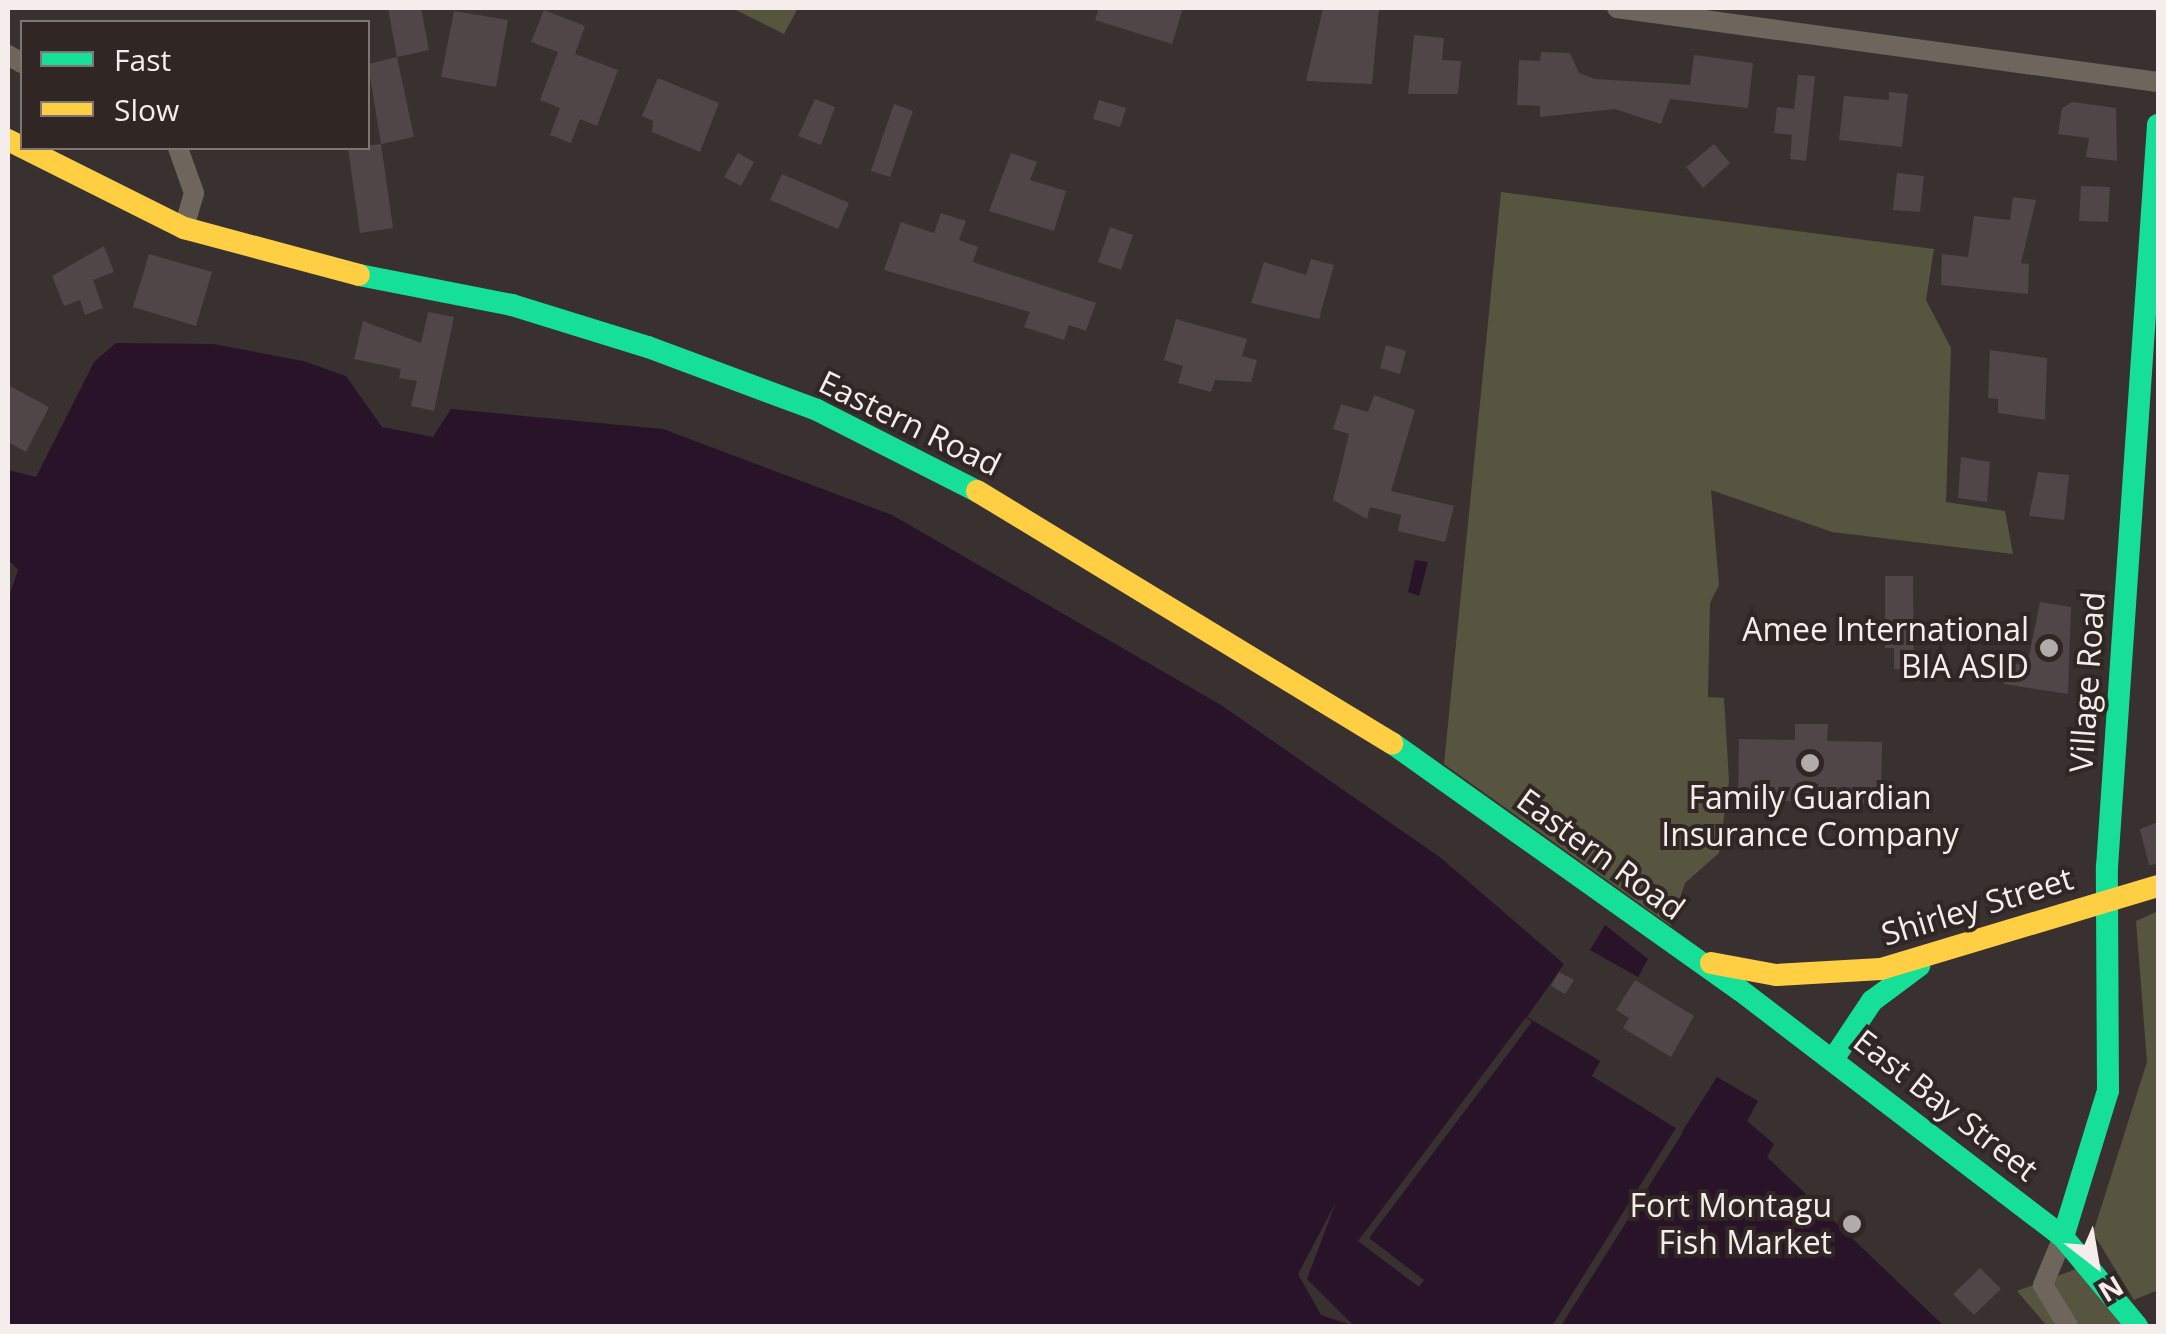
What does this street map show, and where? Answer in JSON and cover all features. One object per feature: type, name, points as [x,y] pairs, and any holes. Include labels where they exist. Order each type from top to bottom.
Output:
[{"type":"main road","name":"Village Road","points":[[2063,1237],[2108,1092],[2106,901],[2158,126]]},
{"type":"main road","name":"Eastern Road","points":[[10,146],[184,228],[350,277],[512,305],[834,418],[972,488],[1362,722],[1694,959]]},
{"type":"main road","name":"Shirley Street","points":[[1694,959],[1776,975],[1929,960],[2158,886]]},
{"type":"main road","name":"East Bay Street","points":[[1694,959],[1834,1058],[2063,1237],[2137,1326]]},
{"type":"main road","points":[[1834,1058],[1872,1001],[1929,960]]},
{"type":"street","points":[[1617,8],[2158,82]]},
{"type":"street","points":[[179,150],[194,193],[184,228]]},
{"type":"street","points":[[2063,1237],[2044,1299],[2068,1326]]},
{"type":"shaded area","points":[[732,8],[798,8],[784,34]]},
{"type":"shaded area","points":[[1501,192],[1934,249],[1926,300],[1951,348],[1946,502],[2005,511],[2013,554],[1832,532],[1711,490],[1719,585],[1710,603],[1708,697],[1724,698],[1729,781],[1719,853],[1685,883],[1671,926],[1444,764]]},
{"type":"shaded area","points":[[116,343],[213,344],[303,361],[346,376],[382,427],[433,437],[451,409],[663,429],[892,515],[1221,705],[1441,858],[1564,964],[1527,1017],[1600,1061],[1592,1076],[1682,1132],[1717,1077],[1758,1101],[1747,1121],[1774,1144],[1767,1157],[1944,1326],[8,1326],[8,599],[18,570],[8,559],[8,470],[36,477],[94,362]]},
{"type":"shaded area","points":[[1415,560],[1428,562],[1419,596],[1408,592]]},
{"type":"shaded area","points":[[2158,911],[2158,1290],[2134,1300],[2093,1233],[2147,1062],[2136,921]]},
{"type":"shaded area","points":[[1605,925],[1648,959],[1638,977],[1590,950]]},
{"type":"shaded area","points":[[2076,1269],[2123,1326],[2047,1326],[2017,1291]]},
{"type":"pier","points":[[1526,1017],[1532,1022],[1369,1238],[1424,1280],[1419,1287],[1358,1241]]},
{"type":"pier","points":[[1676,1128],[1683,1132],[1561,1326],[1552,1326]]},
{"type":"pier","points":[[1336,1202],[1307,1279],[1354,1326],[1321,1315],[1298,1274]]},
{"type":"building","points":[[388,8],[421,8],[429,50],[397,57]]},
{"type":"building","points":[[1099,8],[1183,8],[1172,44],[1095,20]]},
{"type":"building","points":[[1323,8],[1379,8],[1372,84],[1306,81]]},
{"type":"building","points":[[544,10],[585,26],[575,54],[618,70],[597,126],[580,119],[571,143],[550,135],[560,108],[540,100],[558,52],[531,42]]},
{"type":"building","points":[[454,11],[508,20],[496,87],[441,77]]},
{"type":"building","points":[[1414,35],[1444,38],[1442,60],[1461,61],[1458,94],[1408,94]]},
{"type":"building","points":[[1541,52],[1570,53],[1579,73],[1595,79],[1690,85],[1694,55],[1753,63],[1748,108],[1670,99],[1661,124],[1615,109],[1540,117],[1540,106],[1517,105],[1519,60],[1540,61]]},
{"type":"building","points":[[397,57],[414,137],[381,144],[370,64]]},
{"type":"building","points":[[1798,75],[1815,76],[1806,161],[1790,159],[1792,135],[1774,133],[1777,107],[1794,109]]},
{"type":"building","points":[[658,78],[719,103],[700,152],[652,132],[653,121],[642,116]]},
{"type":"building","points":[[1889,92],[1908,94],[1902,147],[1839,140],[1844,96],[1889,100]]},
{"type":"building","points":[[815,99],[835,107],[821,145],[798,136]]},
{"type":"building","points":[[1099,100],[1126,108],[1120,127],[1093,119]]},
{"type":"building","points":[[2072,102],[2116,108],[2117,161],[2086,157],[2089,138],[2058,134],[2062,108]]},
{"type":"building","points":[[894,104],[913,111],[890,177],[871,171]]},
{"type":"building","points":[[381,144],[393,228],[360,233],[348,150],[370,150],[370,145]]},
{"type":"building","points":[[1714,144],[1730,163],[1703,188],[1686,167]]},
{"type":"building","points":[[738,153],[754,162],[741,186],[724,177]]},
{"type":"building","points":[[1011,153],[1037,162],[1030,180],[1066,191],[1054,231],[989,211]]},
{"type":"building","points":[[1897,173],[1924,176],[1920,212],[1893,210]]},
{"type":"building","points":[[782,174],[849,203],[838,229],[770,200]]},
{"type":"building","points":[[2081,186],[2110,187],[2108,222],[2079,221]]},
{"type":"building","points":[[2013,197],[2036,200],[2021,263],[2029,264],[2028,294],[1941,285],[1942,254],[1968,257],[1974,216],[2010,220]]},
{"type":"building","points":[[941,213],[966,221],[959,240],[978,247],[973,262],[1096,303],[1086,331],[1069,325],[1064,340],[1024,327],[1030,312],[884,270],[901,222],[934,233]]},
{"type":"building","points":[[1110,227],[1133,235],[1121,270],[1098,262]]},
{"type":"building","points":[[104,246],[114,272],[93,280],[103,308],[85,315],[80,300],[64,306],[52,276]]},
{"type":"building","points":[[149,254],[212,272],[196,326],[133,307]]},
{"type":"building","points":[[1311,259],[1334,265],[1319,319],[1251,303],[1264,262],[1306,275]]},
{"type":"building","points":[[428,312],[454,317],[434,411],[411,406],[417,381],[399,378],[401,369],[354,359],[363,321],[421,343]]},
{"type":"building","points":[[1176,319],[1247,339],[1242,356],[1257,360],[1251,382],[1215,380],[1211,392],[1178,383],[1183,366],[1164,360]]},
{"type":"building","points":[[1386,345],[1406,351],[1400,374],[1380,368]]},
{"type":"building","points":[[1990,350],[2047,358],[2045,420],[1998,413],[1998,399],[1988,398]]},
{"type":"building","points":[[8,385],[49,407],[26,452],[8,442]]},
{"type":"building","points":[[1374,395],[1415,410],[1391,491],[1454,506],[1445,542],[1398,531],[1401,515],[1370,507],[1367,519],[1333,500],[1349,434],[1333,429],[1341,404],[1368,412]]},
{"type":"building","points":[[1961,457],[1990,462],[1987,502],[1958,498]]},
{"type":"building","points":[[2038,472],[2069,475],[2064,520],[2029,516]]},
{"type":"building","points":[[1885,576],[1913,576],[1914,669],[1894,669],[1894,648],[1885,648]]},
{"type":"building","name":"Amee International BIA ASID","points":[[2040,602],[2071,607],[2068,694],[2004,684],[2006,662],[2027,666]]},
{"type":"building","name":"Family Guardian Insurance Company","points":[[1795,724],[1828,724],[1827,741],[1882,742],[1881,804],[1738,800],[1739,739],[1795,740]]},
{"type":"building","points":[[2158,822],[2158,864],[2149,865],[2140,829]]},
{"type":"building","points":[[1559,972],[1574,980],[1565,994],[1551,986]]},
{"type":"building","points":[[1635,980],[1694,1016],[1671,1057],[1623,1028],[1629,1018],[1616,1010]]},
{"type":"building","points":[[1980,1268],[2001,1289],[1974,1315],[1953,1294]]},
{"type":"traffic: fast","points":[[2063,1237],[2108,1091],[2107,867],[2158,125]]},
{"type":"traffic: fast","points":[[359,275],[512,305],[648,347],[817,410],[977,491]]},
{"type":"traffic: fast","points":[[1392,743],[1740,990],[2063,1237],[2137,1326]]},
{"type":"traffic: fast","points":[[1834,1058],[1872,1001],[1919,966]]},
{"type":"traffic: slow","points":[[8,140],[20,146]]},
{"type":"traffic: slow","points":[[28,150],[184,228],[359,275]]},
{"type":"traffic: slow","points":[[977,491],[1392,743]]},
{"type":"traffic: slow","points":[[1711,963],[1776,975],[1881,969],[2158,886]]},
{"type":"place","name":"Amee International BIA ASID","points":[[2049,648]]},
{"type":"place","name":"Family Guardian Insurance Company","points":[[1810,763]]},
{"type":"place","name":"Fort Montagu Fish Market","points":[[1852,1224]]}]
